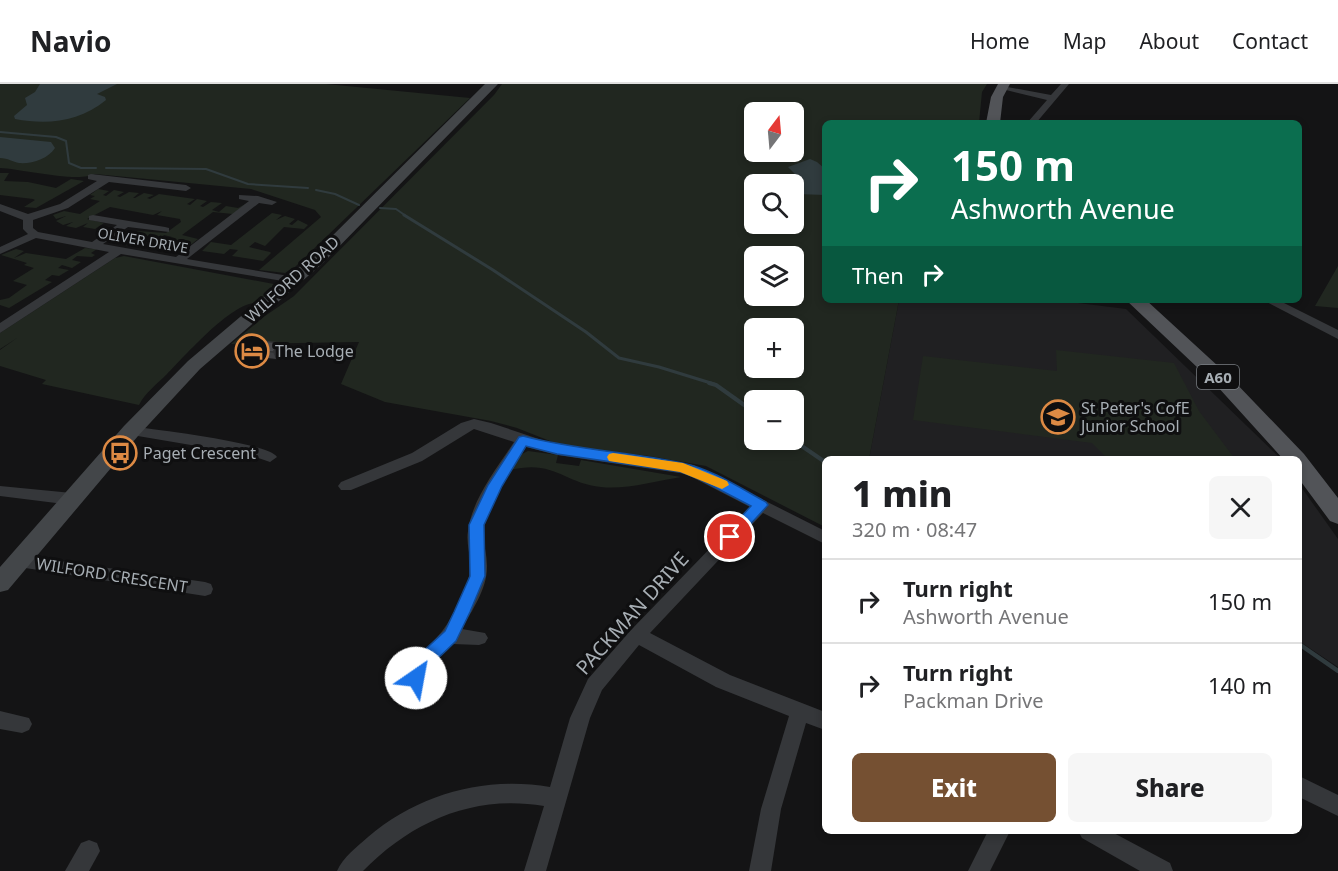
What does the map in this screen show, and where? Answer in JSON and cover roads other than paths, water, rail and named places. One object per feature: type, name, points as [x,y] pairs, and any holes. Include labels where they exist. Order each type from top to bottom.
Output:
[{"type":"main road","name":"WILFORD ROAD","points":[[0,583],[131,431],[202,357],[294,280],[492,84]]},
{"type":"main road","points":[[993,120],[995,107],[1003,86]]},
{"type":"main road","name":"A60","points":[[1138,303],[1224,382],[1293,456]]},
{"type":"main road","points":[[1302,467],[1338,515]]},
{"type":"street","points":[[1033,120],[1065,84]]},
{"type":"street","points":[[1003,86],[1051,98]]},
{"type":"street","points":[[91,177],[186,188]]},
{"type":"street","points":[[0,207],[28,218],[64,206],[107,179]]},
{"type":"street","points":[[243,197],[272,202]]},
{"type":"street","points":[[178,261],[258,199]]},
{"type":"street","points":[[0,250],[35,235],[28,229],[28,218]]},
{"type":"street","points":[[93,218],[165,230]]},
{"type":"street","points":[[93,246],[126,224]]},
{"type":"street","name":"OLIVER DRIVE","points":[[35,235],[294,280]]},
{"type":"street","points":[[0,328],[118,250]]},
{"type":"street","points":[[1275,303],[1338,335]]},
{"type":"street","points":[[345,486],[417,457],[466,426],[474,424],[557,450],[689,469],[822,536]]},
{"type":"street","points":[[131,431],[252,450],[270,457]]},
{"type":"street","points":[[415,699],[416,678],[420,667],[451,636],[478,576],[477,525],[495,485],[523,440]]},
{"type":"street","points":[[0,491],[72,499]]},
{"type":"street","name":"PACKMAN DRIVE","points":[[534,871],[589,696],[607,669],[637,635],[761,505]]},
{"type":"street","name":"WILFORD CRESCENT","points":[[19,561],[205,589]]},
{"type":"street","points":[[637,635],[723,681],[822,720]]},
{"type":"street","points":[[451,636],[479,638]]},
{"type":"street","points":[[760,871],[771,809],[800,712]]},
{"type":"street","points":[[0,720],[22,724]]},
{"type":"street","points":[[1302,788],[1338,806]]},
{"type":"street","points":[[348,871],[375,844],[395,829],[441,805],[489,793],[524,793],[556,798]]},
{"type":"street","points":[[980,871],[998,834]]},
{"type":"street","points":[[1094,834],[1162,871]]},
{"type":"street","points":[[76,871],[89,851]]},
{"type":"waterway","points":[[0,132],[56,137],[66,141],[69,163],[81,168],[96,168]]},
{"type":"waterway","points":[[106,168],[206,169],[248,184],[308,188]]},
{"type":"waterway","points":[[316,190],[335,194],[359,205]]},
{"type":"waterway","points":[[380,208],[396,209],[406,216]]},
{"type":"waterway","points":[[404,215],[493,270],[586,332],[619,358],[659,367],[714,384]]},
{"type":"waterway","points":[[709,383],[716,385],[744,405]]},
{"type":"waterway","points":[[804,448],[822,460]]},
{"type":"waterway","points":[[1302,646],[1338,671]]},
{"type":"place","name":"The Lodge","points":[[252,351]]},
{"type":"place","name":"St Peter's CofE Junior School","points":[[1058,417]]},
{"type":"place","name":"Paget Crescent","points":[[120,453]]}]
